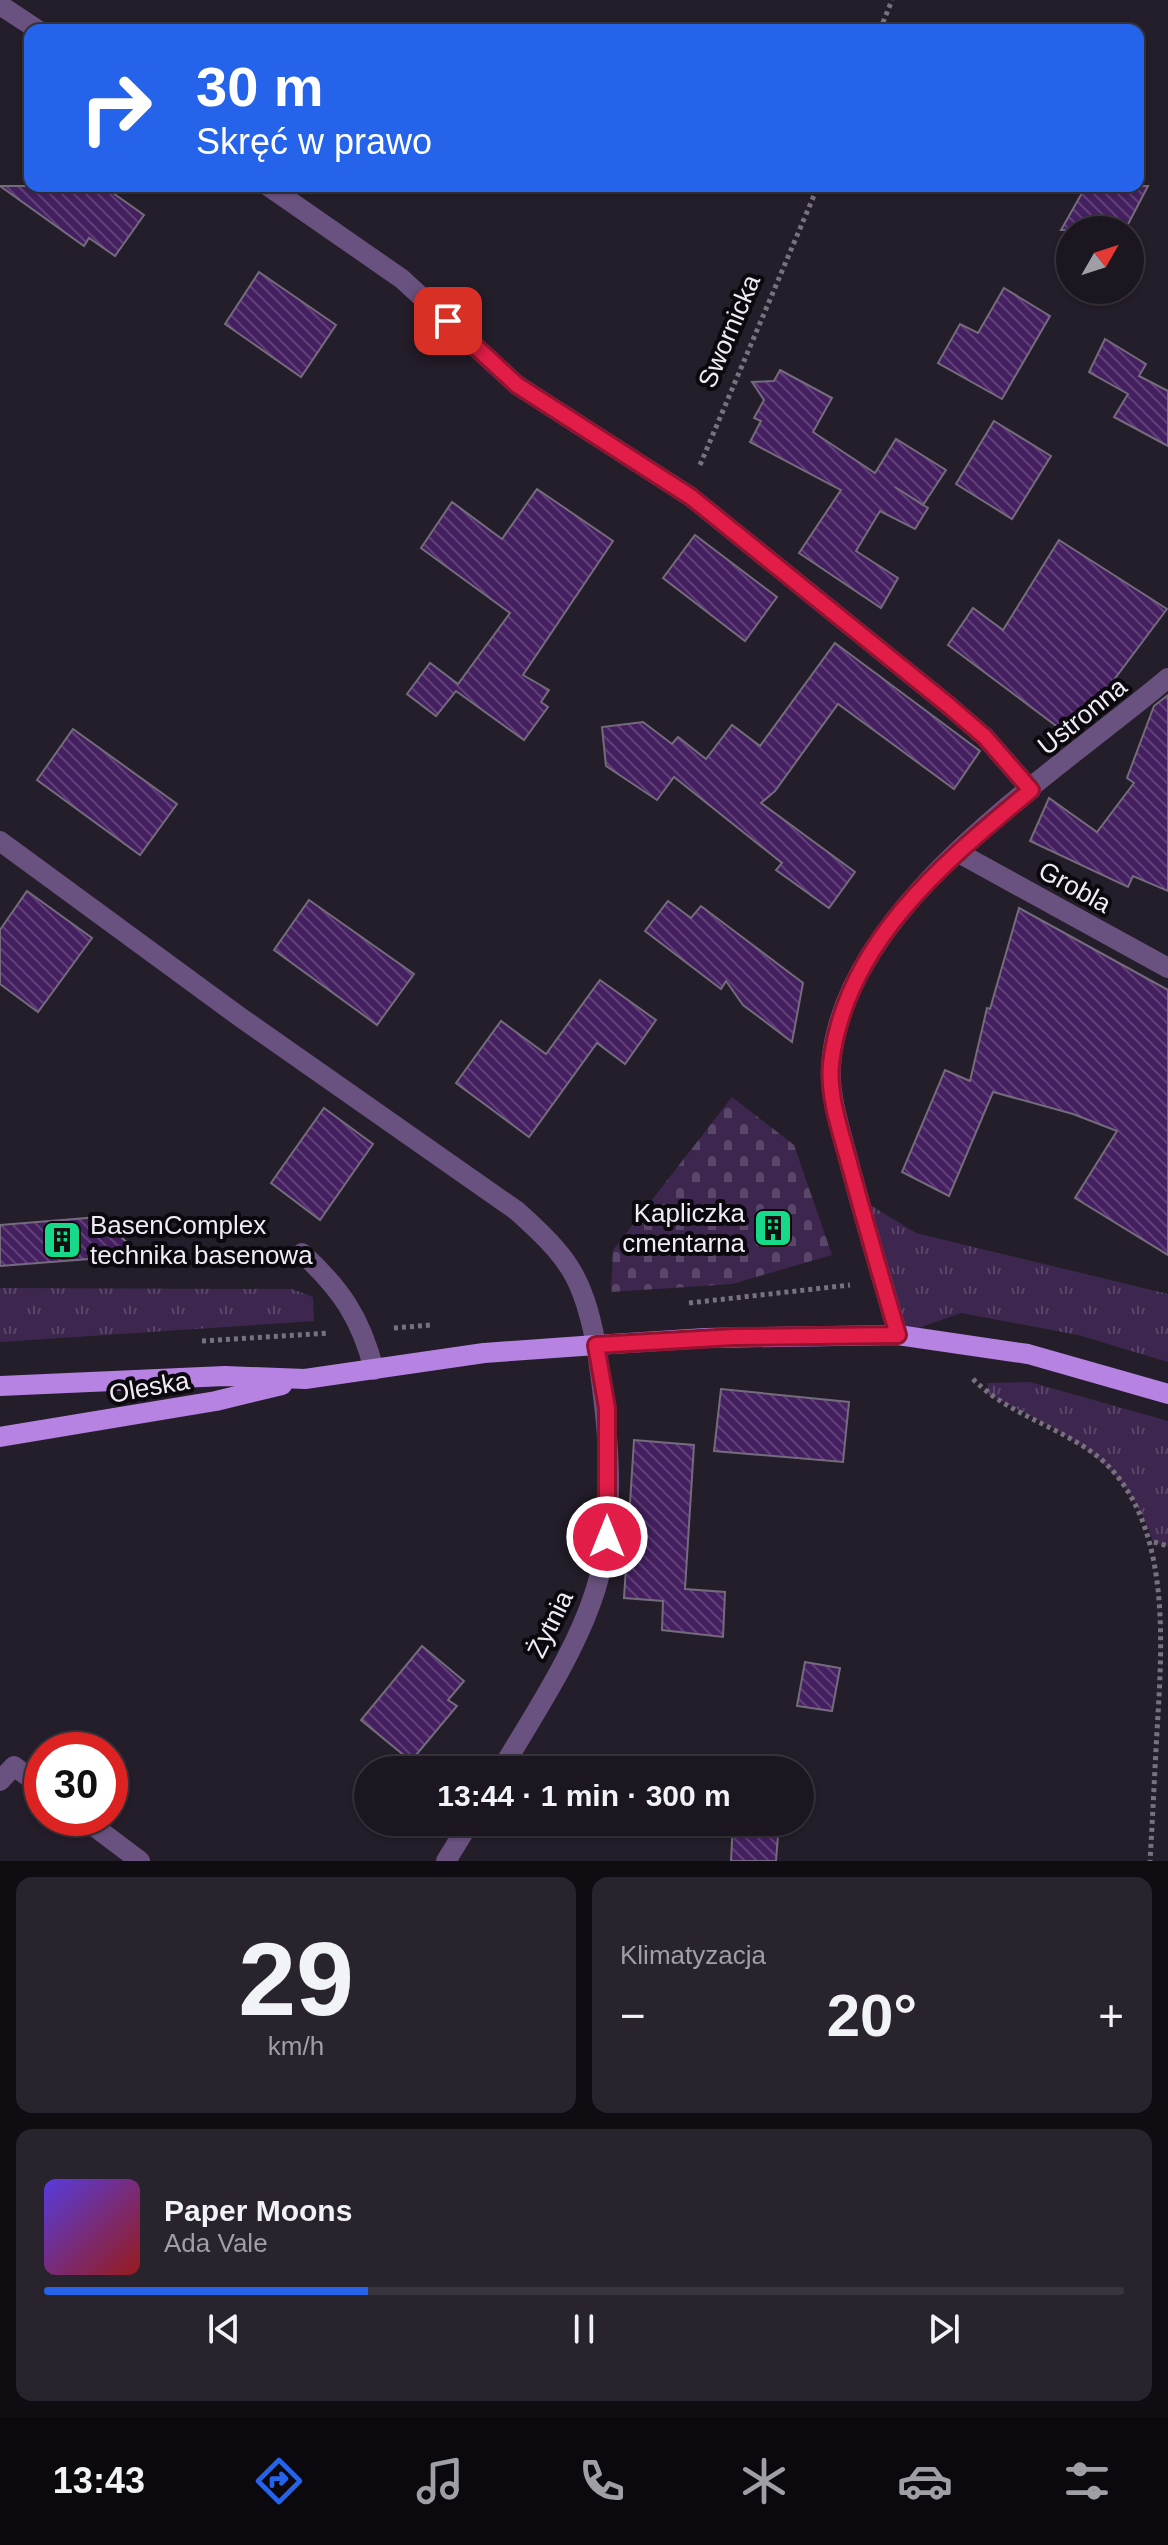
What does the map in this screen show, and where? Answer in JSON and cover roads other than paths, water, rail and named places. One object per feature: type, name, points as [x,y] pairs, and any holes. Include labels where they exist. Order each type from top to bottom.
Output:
[{"type":"main road","points":[[0,1386],[225,1376],[305,1379],[484,1353],[721,1338],[898,1335],[1071,1364],[1168,1394]]},
{"type":"main road","name":"Oleska","points":[[0,1437],[216,1401],[305,1379]]},
{"type":"street","points":[[0,5],[29,24]]},
{"type":"street","points":[[277,192],[402,279],[517,385],[691,497],[948,705],[985,737],[1031,790]]},
{"type":"street","name":"Ustronna","points":[[898,1335],[835,1111],[831,1066],[853,987],[878,942],[905,905],[957,852],[1168,678]]},
{"type":"street","name":"Żytnia","points":[[0,841],[240,1017],[517,1211],[552,1243],[573,1269],[586,1297],[607,1408],[607,1537],[599,1580],[571,1644],[509,1756]]},
{"type":"street","name":"Grobla","points":[[957,852],[1168,968]]},
{"type":"street","points":[[302,1253],[328,1277],[364,1330],[374,1370]]},
{"type":"street","points":[[0,1781],[14,1766],[24,1774]]},
{"type":"street","points":[[107,1836],[140,1861]]},
{"type":"street","points":[[446,1861],[461,1836]]},
{"type":"place","name":"Kapliczka cmentarna","points":[[773,1228]]},
{"type":"place","name":"BasenComplex technika basenowa","points":[[62,1240]]}]
